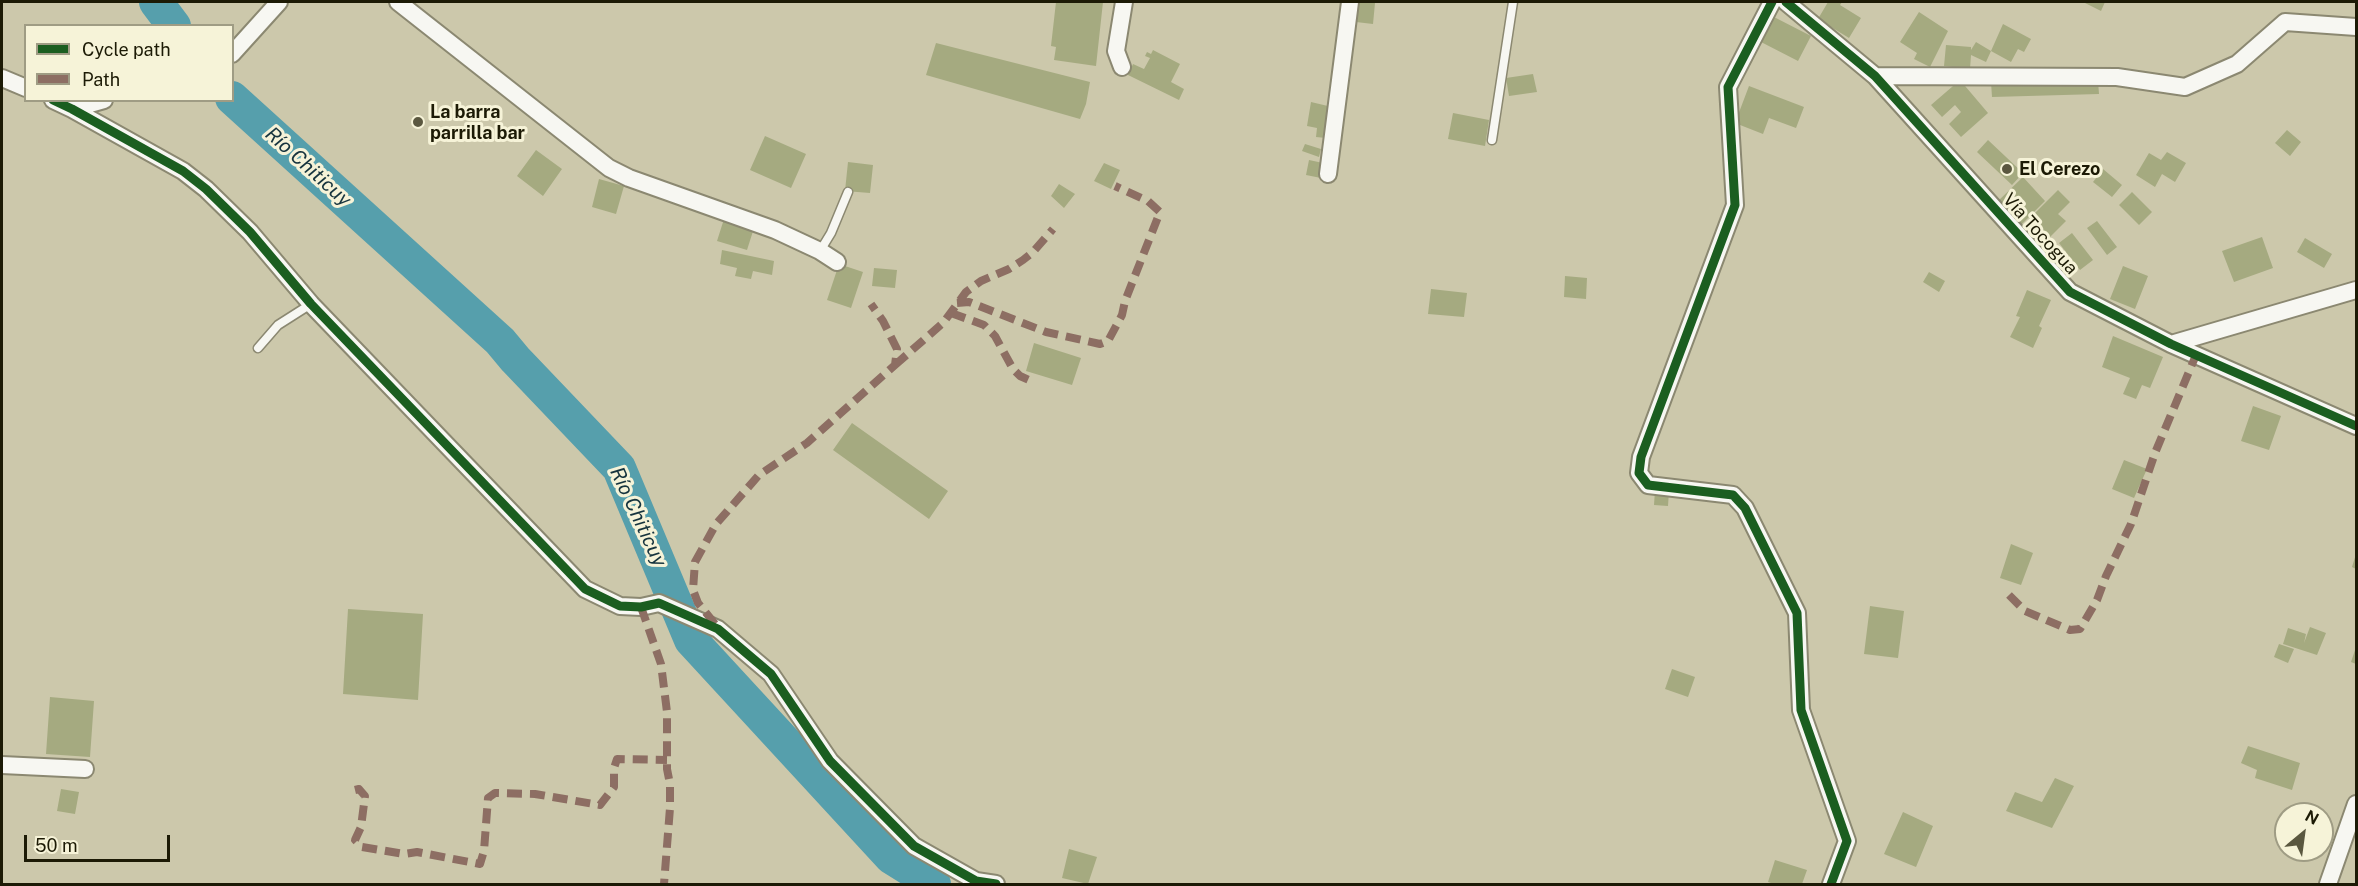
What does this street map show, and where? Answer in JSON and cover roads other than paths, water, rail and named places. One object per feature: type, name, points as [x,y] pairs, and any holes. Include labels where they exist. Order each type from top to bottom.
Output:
[{"type":"street","points":[[234,52],[279,2]]},
{"type":"street","points":[[398,2],[609,168],[629,178],[775,230],[820,251],[837,262]]},
{"type":"street","points":[[1122,67],[1116,51],[1124,2]]},
{"type":"street","points":[[1328,174],[1350,2]]},
{"type":"street","points":[[1772,2],[1728,87],[1736,205],[1641,457],[1639,473],[1648,485],[1733,495],[1745,508],[1797,613],[1801,710],[1847,841],[1831,885]]},
{"type":"street","name":"Vía Tocogua","points":[[1786,2],[1875,76],[2070,292],[2171,344],[2356,426]]},
{"type":"street","points":[[1875,76],[2117,77],[2185,87],[2237,64],[2285,22],[2356,27]]},
{"type":"street","points":[[2,78],[24,87]]},
{"type":"street","points":[[57,102],[183,171],[206,189],[250,232],[311,304],[585,589],[620,606],[641,608],[659,603],[667,605],[718,629],[771,674],[830,760],[914,846],[976,881],[996,885]]},
{"type":"street","points":[[72,109],[97,102]]},
{"type":"street","points":[[2171,344],[2356,290]]},
{"type":"street","points":[[2,765],[85,769]]},
{"type":"street","points":[[2328,885],[2356,804]]},
{"type":"lane","points":[[1492,140],[1513,2]]},
{"type":"lane","points":[[820,251],[831,233],[848,192]]},
{"type":"lane","points":[[258,348],[278,325],[311,304]]},
{"type":"waterway","name":"Río Chiticuy","points":[[156,2],[172,24]]},
{"type":"waterway","name":"Río Chiticuy","points":[[234,100],[500,341],[619,468],[691,640],[891,857],[934,884]]},
{"type":"place","name":"La barra parrilla bar","points":[[418,122]]},
{"type":"place","name":"El Cerezo","points":[[2007,169]]}]
